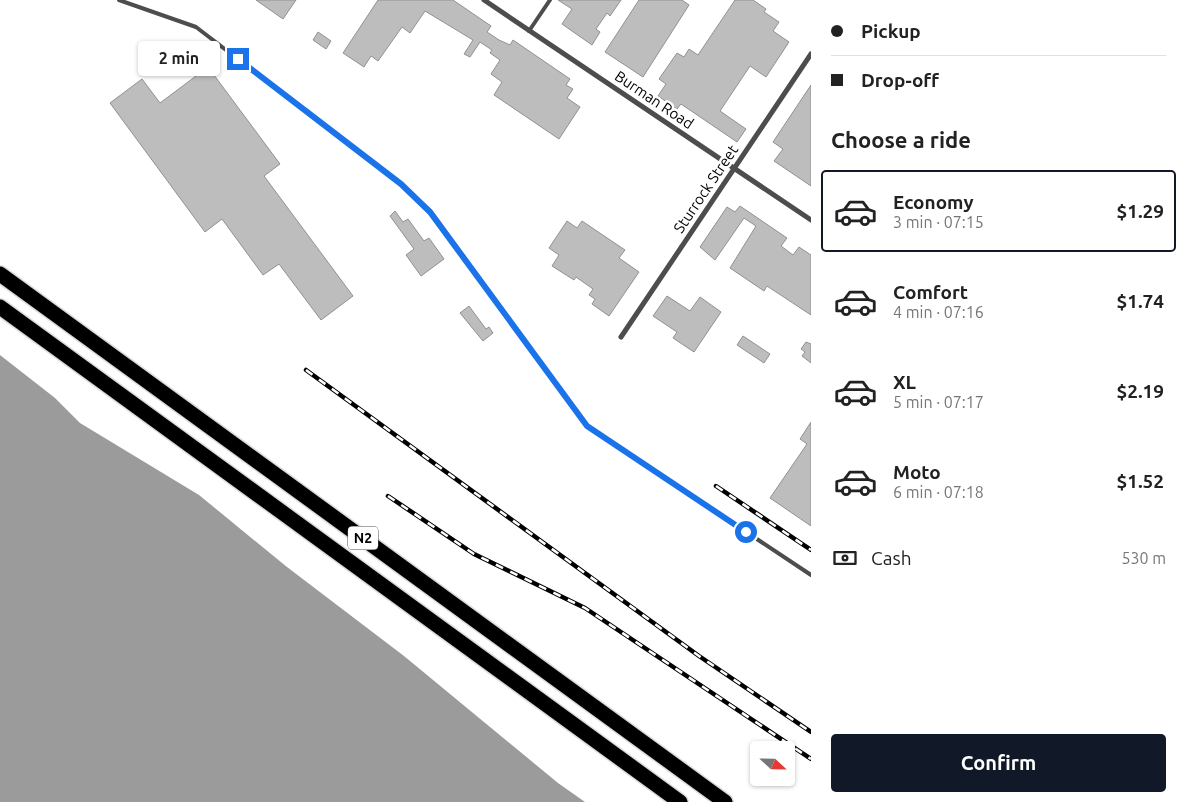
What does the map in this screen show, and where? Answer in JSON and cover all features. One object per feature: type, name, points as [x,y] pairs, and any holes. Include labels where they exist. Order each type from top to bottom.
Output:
[{"type":"highway","name":"N2","points":[[0,274],[725,802]]},
{"type":"highway","name":"N2","points":[[0,307],[680,802]]},
{"type":"street","name":"Burman Road","points":[[484,0],[811,220]]},
{"type":"street","name":"Sturrock Street","points":[[621,338],[811,54]]},
{"type":"lane","points":[[119,0],[196,27],[401,184],[430,212],[587,426],[811,575]]},
{"type":"lane","points":[[529,31],[550,0]]},
{"type":"shaded area","points":[[0,355],[55,398],[80,423],[199,495],[287,567],[404,656],[558,783],[585,802],[0,802]]},
{"type":"building","points":[[256,0],[296,0],[283,19]]},
{"type":"building","points":[[378,0],[453,0],[491,26],[487,32],[510,45],[513,40],[570,79],[566,85],[573,89],[567,98],[580,107],[559,139],[494,95],[502,82],[491,74],[500,60],[490,53],[492,50],[480,42],[470,57],[464,54],[473,40],[425,11],[410,33],[402,27],[378,61],[371,56],[364,67],[343,53]]},
{"type":"building","points":[[558,0],[621,0],[610,16],[607,13],[596,29],[600,32],[592,45],[562,24],[572,9]]},
{"type":"building","points":[[639,0],[682,0],[689,5],[643,77],[605,52]]},
{"type":"building","points":[[735,0],[753,0],[766,9],[764,12],[779,22],[773,31],[789,42],[766,77],[750,66],[720,111],[746,129],[737,142],[681,104],[677,109],[658,96],[666,84],[659,79],[677,53],[684,57],[689,49],[698,55]]},
{"type":"building","points":[[318,32],[331,41],[326,49],[313,40]]},
{"type":"building","points":[[208,67],[280,164],[264,176],[353,296],[321,320],[279,264],[263,275],[222,219],[205,232],[110,103],[142,79],[160,103]]},
{"type":"building","points":[[811,85],[811,186],[774,161],[783,149],[773,142]]},
{"type":"building","points":[[740,206],[787,238],[781,246],[793,255],[799,247],[811,255],[811,315],[767,286],[764,291],[730,268],[756,226],[744,218],[715,260],[700,247],[727,207],[735,212]]},
{"type":"building","points":[[395,211],[403,222],[408,219],[424,241],[429,238],[444,259],[421,276],[406,255],[414,249],[390,216]]},
{"type":"building","points":[[567,221],[577,228],[582,221],[625,250],[619,258],[639,272],[609,316],[592,304],[595,299],[589,295],[593,289],[576,277],[574,280],[552,266],[559,255],[549,248]]},
{"type":"building","points":[[667,296],[690,311],[700,297],[721,312],[694,352],[673,338],[677,332],[653,316]]},
{"type":"building","points":[[469,306],[486,329],[489,327],[493,333],[483,341],[460,313]]},
{"type":"building","points":[[743,336],[770,354],[764,363],[737,345]]},
{"type":"building","points":[[806,342],[811,344],[811,363],[802,356],[805,352],[801,349]]},
{"type":"building","points":[[811,422],[811,526],[770,498],[807,444],[800,439]]},
{"type":"railway","points":[[306,370],[699,656],[811,732]]},
{"type":"railway","points":[[716,486],[811,550]]},
{"type":"railway","points":[[388,496],[474,554],[585,608],[811,759]]},
{"type":"route","points":[[238,59],[401,184],[430,212],[587,426],[746,532]]}]
